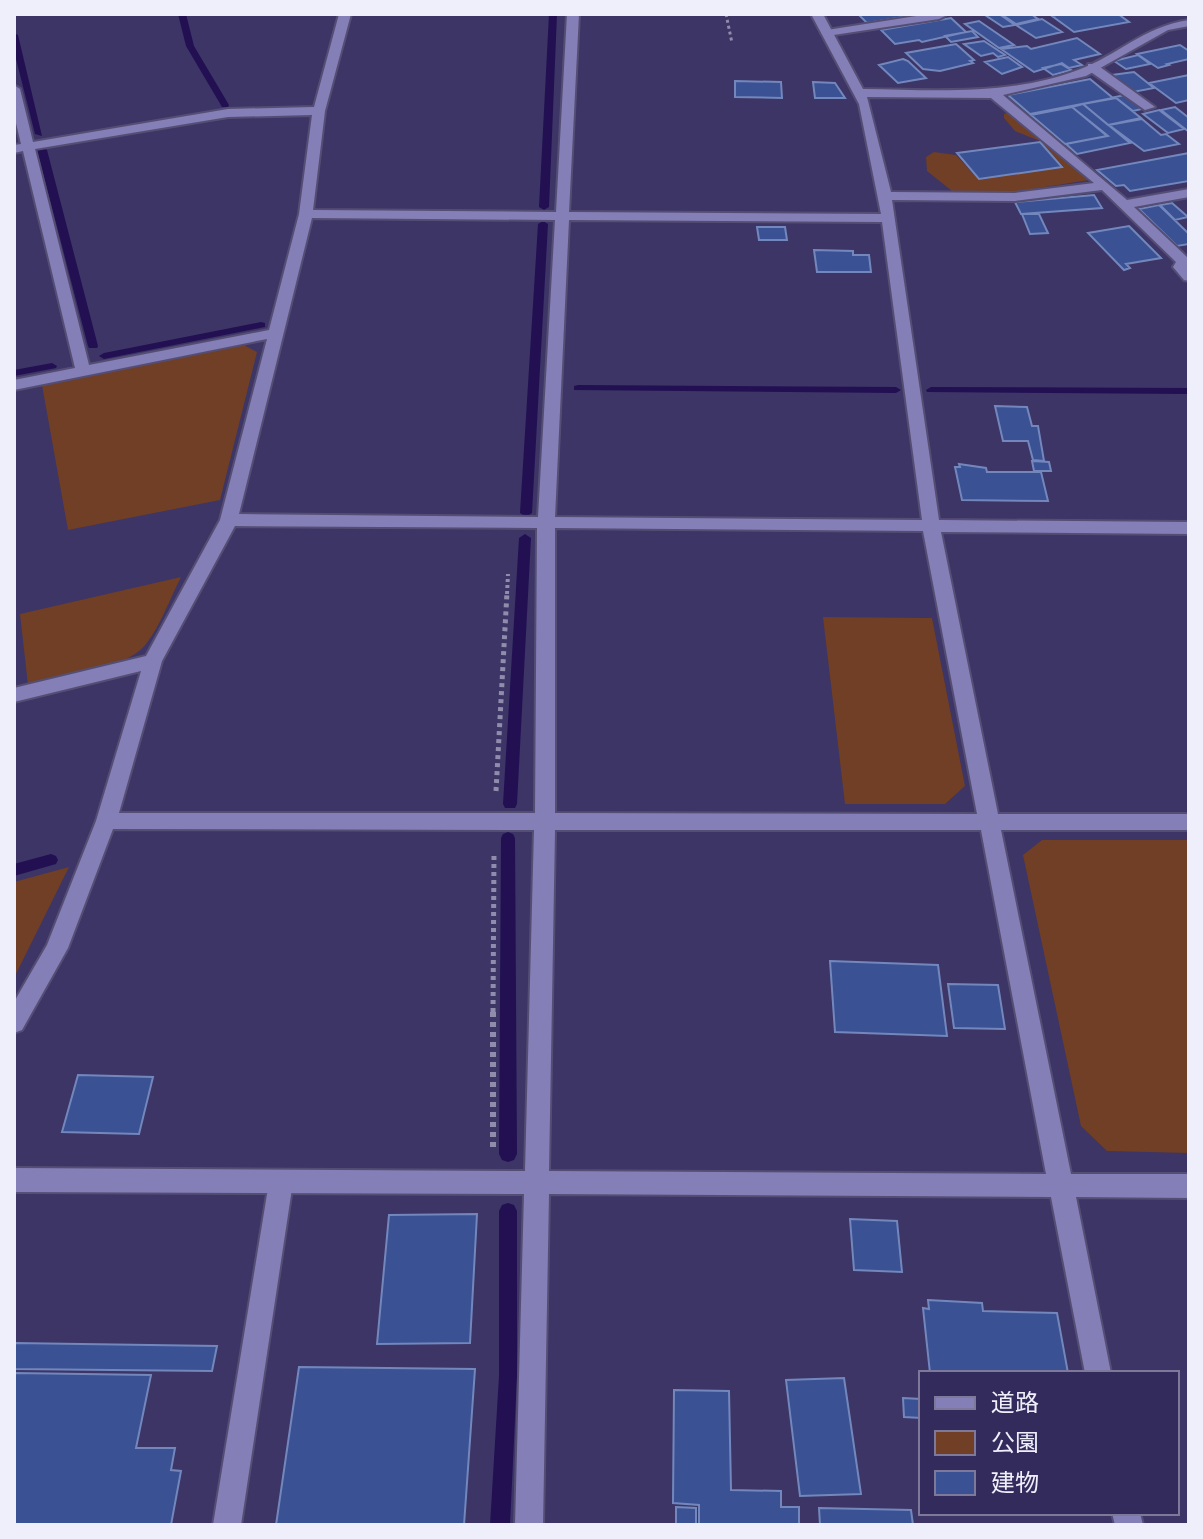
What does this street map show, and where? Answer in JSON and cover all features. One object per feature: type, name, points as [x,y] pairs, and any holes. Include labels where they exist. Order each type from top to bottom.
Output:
[{"type":"street","points":[[14,1023],[57,948],[106,821],[153,661],[229,520],[306,214],[319,111],[345,14]]},
{"type":"street","points":[[529,1525],[545,822],[546,523],[573,14]]},
{"type":"street","points":[[817,14],[865,104],[885,196],[931,526],[1098,1371]]},
{"type":"street","points":[[827,33],[939,16]]},
{"type":"street","points":[[859,93],[994,94],[1082,73],[1165,27],[1189,23]]},
{"type":"street","points":[[1092,67],[1149,107]]},
{"type":"street","points":[[14,89],[21,148],[83,371]]},
{"type":"street","points":[[994,94],[1126,204],[1183,261],[1180,267],[1189,277]]},
{"type":"street","points":[[21,148],[228,113],[319,111]]},
{"type":"street","points":[[885,196],[1015,197],[1105,186]]},
{"type":"street","points":[[1126,204],[1189,193]]},
{"type":"street","points":[[306,214],[889,218]]},
{"type":"street","points":[[14,385],[276,333]]},
{"type":"street","points":[[229,520],[1189,528]]},
{"type":"street","points":[[14,695],[153,661]]},
{"type":"street","points":[[106,821],[1189,822]]},
{"type":"street","points":[[14,1180],[1189,1186]]},
{"type":"street","points":[[227,1525],[281,1182]]},
{"type":"path","points":[[726,14],[732,43]]},
{"type":"green space","points":[[1011,112],[1089,180],[1020,191],[952,191],[927,171],[926,157],[934,152],[956,155],[978,179],[1064,167],[1040,141],[1015,131],[1004,118],[1004,114]]},
{"type":"green space","points":[[244,345],[257,352],[220,500],[68,530],[42,385]]},
{"type":"green space","points":[[181,577],[156,628],[137,653],[91,671],[28,685],[20,614]]},
{"type":"green space","points":[[823,617],[932,618],[965,786],[945,804],[845,804]]},
{"type":"green space","points":[[1042,840],[1189,840],[1189,1153],[1107,1151],[1081,1126],[1023,855]]},
{"type":"green space","points":[[69,867],[14,978],[14,882]]},
{"type":"building","points":[[858,14],[922,14],[867,23]]},
{"type":"building","points":[[999,14],[1015,25],[1003,27],[985,15]]},
{"type":"building","points":[[1001,14],[1031,14],[1038,19],[1016,24]]},
{"type":"building","points":[[1118,14],[1129,22],[1074,32],[1052,16]]},
{"type":"building","points":[[951,18],[966,32],[922,42],[895,44],[881,30]]},
{"type":"building","points":[[1042,19],[1062,32],[1036,38],[1016,25]]},
{"type":"building","points":[[979,21],[1014,45],[999,48],[965,24]]},
{"type":"building","points":[[972,31],[978,37],[951,42],[945,36]]},
{"type":"building","points":[[1077,38],[1100,54],[1074,60],[1082,65],[1069,68],[1062,63],[1034,72],[1001,49],[1027,46],[1031,49]]},
{"type":"building","points":[[984,41],[1005,55],[998,57],[993,53],[981,56],[964,44]]},
{"type":"building","points":[[956,44],[974,60],[970,61],[973,63],[940,71],[923,69],[906,53]]},
{"type":"building","points":[[1180,45],[1189,51],[1189,59],[1158,68],[1137,54]]},
{"type":"building","points":[[1138,55],[1150,64],[1126,69],[1114,61]]},
{"type":"building","points":[[1008,57],[1022,67],[1002,74],[985,62]]},
{"type":"building","points":[[903,59],[926,78],[898,83],[879,65]]},
{"type":"building","points":[[1061,64],[1071,70],[1053,75],[1043,68]]},
{"type":"building","points":[[1134,72],[1154,88],[1133,92],[1112,75]]},
{"type":"building","points":[[1189,75],[1189,100],[1176,103],[1149,83]]},
{"type":"building","points":[[1090,79],[1113,98],[1030,114],[1008,95]]},
{"type":"building","points":[[735,81],[781,82],[782,98],[735,97]]},
{"type":"building","points":[[813,82],[835,83],[845,98],[815,98]]},
{"type":"building","points":[[1125,95],[1142,109],[1133,111],[1115,97]]},
{"type":"building","points":[[1116,98],[1141,118],[1108,125],[1083,104]]},
{"type":"building","points":[[1083,104],[1130,143],[1077,154],[1066,144],[1108,136],[1072,107]]},
{"type":"building","points":[[1072,107],[1107,136],[1065,144],[1031,115]]},
{"type":"building","points":[[1175,107],[1189,118],[1189,132],[1161,110]]},
{"type":"building","points":[[1159,110],[1184,129],[1168,133],[1143,114]]},
{"type":"building","points":[[1142,119],[1161,135],[1166,134],[1179,144],[1144,151],[1109,125]]},
{"type":"building","points":[[1040,142],[1062,167],[979,179],[957,153]]},
{"type":"building","points":[[1189,153],[1189,181],[1130,191],[1124,185],[1116,186],[1097,170]]},
{"type":"building","points":[[1094,195],[1102,208],[1021,214],[1015,202]]},
{"type":"building","points":[[1172,203],[1188,217],[1175,220],[1160,205]]},
{"type":"building","points":[[1159,205],[1189,234],[1189,244],[1177,246],[1139,209]]},
{"type":"building","points":[[1022,214],[1039,214],[1048,233],[1030,234]]},
{"type":"building","points":[[1129,226],[1161,258],[1126,264],[1130,268],[1124,270],[1088,233]]},
{"type":"building","points":[[757,227],[785,227],[787,240],[759,240]]},
{"type":"building","points":[[814,250],[853,251],[853,255],[869,255],[871,272],[817,272]]},
{"type":"building","points":[[995,406],[1027,407],[1032,426],[1038,426],[1044,461],[1033,460],[1028,441],[1003,441]]},
{"type":"building","points":[[1032,461],[1049,462],[1051,471],[1034,471]]},
{"type":"building","points":[[959,464],[986,468],[987,472],[1041,472],[1048,501],[962,500],[955,467],[960,467]]},
{"type":"building","points":[[830,961],[938,965],[947,1036],[835,1032]]},
{"type":"building","points":[[948,984],[998,985],[1005,1029],[954,1028]]},
{"type":"building","points":[[78,1075],[153,1077],[139,1134],[62,1132]]},
{"type":"building","points":[[477,1214],[470,1343],[377,1344],[389,1215]]},
{"type":"building","points":[[850,1219],[897,1221],[902,1272],[854,1270]]},
{"type":"building","points":[[928,1300],[982,1303],[983,1311],[1057,1313],[1068,1371],[930,1371],[923,1308],[929,1309]]},
{"type":"building","points":[[14,1343],[217,1346],[212,1371],[14,1369]]},
{"type":"building","points":[[299,1367],[475,1369],[464,1525],[276,1525]]},
{"type":"building","points":[[14,1373],[151,1375],[136,1448],[175,1448],[171,1470],[181,1471],[171,1525],[14,1525]]},
{"type":"building","points":[[844,1378],[861,1494],[800,1496],[786,1380]]},
{"type":"building","points":[[674,1390],[729,1391],[731,1490],[781,1491],[781,1507],[799,1507],[799,1525],[699,1525],[699,1505],[673,1503]]},
{"type":"building","points":[[903,1398],[919,1399],[919,1418],[904,1417]]},
{"type":"building","points":[[676,1507],[696,1508],[696,1525],[676,1525]]},
{"type":"building","points":[[819,1508],[911,1510],[913,1525],[820,1525]]},
{"type":"waterway","points":[[182,14],[190,46],[225,105]]},
{"type":"waterway","points":[[544,207],[553,14]]},
{"type":"waterway","points":[[14,35],[39,134]]},
{"type":"waterway","points":[[42,150],[93,346]]},
{"type":"waterway","points":[[526,513],[543,224]]},
{"type":"waterway","points":[[104,356],[261,325]]},
{"type":"waterway","points":[[14,373],[52,366]]},
{"type":"waterway","points":[[578,388],[896,390]]},
{"type":"waterway","points":[[931,390],[1189,391]]},
{"type":"waterway","points":[[510,804],[525,538]]},
{"type":"waterway","points":[[508,838],[508,1154]]},
{"type":"waterway","points":[[14,870],[51,860]]},
{"type":"waterway","points":[[500,1525],[508,1376],[508,1211]]}]
